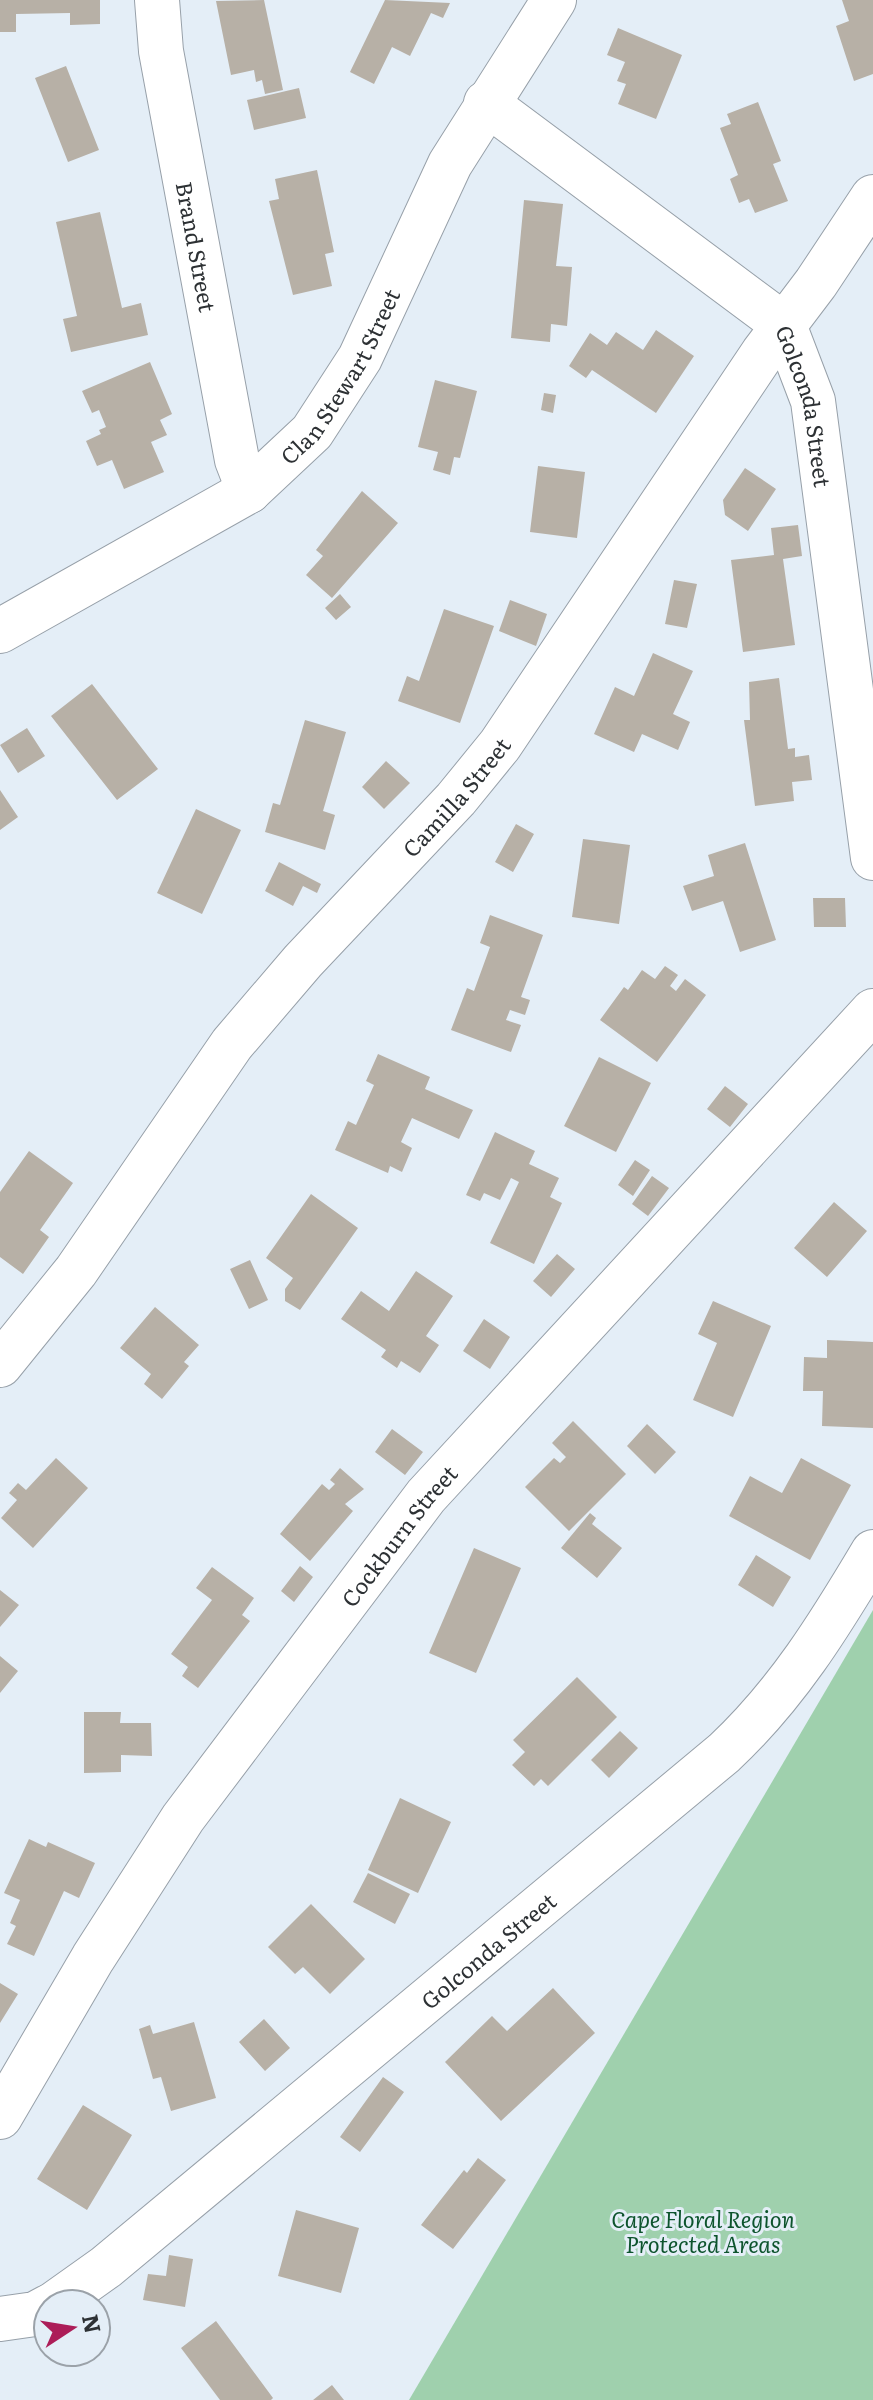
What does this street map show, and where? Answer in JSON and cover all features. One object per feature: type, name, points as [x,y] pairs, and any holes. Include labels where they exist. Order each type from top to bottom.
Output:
[{"type":"street","name":"Brand Street","points":[[157,0],[161,51],[237,460],[249,491]]},
{"type":"street","name":"Clan Stewart Street","points":[[0,631],[249,491],[312,432],[360,358],[450,164],[554,0]]},
{"type":"street","name":"Golconda Street","points":[[486,103],[784,325],[813,401],[873,858]]},
{"type":"street","name":"Camilla Street","points":[[0,1365],[76,1271],[232,1044],[313,950],[456,799],[500,745],[873,197]]},
{"type":"street","name":"Cockburn Street","points":[[0,2117],[93,1958],[183,1818],[417,1508],[873,1011]]},
{"type":"street","name":"Golconda Street","points":[[76,2288],[106,2267],[724,1753],[759,1720],[796,1676],[873,1552]]},
{"type":"street","points":[[0,2319],[32,2314]]},
{"type":"green space","name":"Cape Floral Region Protected Areas","points":[[873,1610],[873,2400],[409,2400]]},
{"type":"building","points":[[0,0],[100,0],[100,24],[70,25],[70,13],[16,14],[16,32],[0,32]]},
{"type":"building","points":[[264,0],[283,90],[265,94],[262,80],[256,82],[254,70],[231,75],[216,1]]},
{"type":"building","points":[[385,0],[450,3],[443,18],[431,13],[410,56],[392,47],[374,84],[350,72]]},
{"type":"building","points":[[842,0],[873,0],[873,74],[854,81],[836,26],[849,21]]},
{"type":"building","points":[[618,28],[682,55],[656,119],[618,104],[626,84],[617,81],[625,62],[607,55]]},
{"type":"building","points":[[66,66],[99,150],[68,162],[35,78]]},
{"type":"building","points":[[299,88],[306,118],[254,130],[247,100]]},
{"type":"building","points":[[758,102],[781,161],[773,164],[788,201],[755,213],[749,199],[739,203],[730,179],[738,175],[720,128],[731,124],[727,114]]},
{"type":"building","points":[[317,170],[334,252],[325,254],[332,286],[293,295],[269,201],[279,199],[275,179]]},
{"type":"building","points":[[524,200],[563,204],[556,266],[572,267],[567,326],[551,324],[550,342],[511,338]]},
{"type":"building","points":[[100,212],[122,308],[141,303],[148,335],[71,352],[63,319],[77,316],[56,222]]},
{"type":"building","points":[[656,330],[694,356],[656,413],[592,370],[586,378],[569,366],[590,333],[607,345],[616,332],[643,350]]},
{"type":"building","points":[[150,362],[172,414],[160,420],[167,435],[151,442],[164,472],[124,489],[112,460],[97,466],[86,441],[101,434],[99,430],[106,427],[99,410],[92,413],[82,391]]},
{"type":"building","points":[[435,380],[477,391],[460,458],[454,457],[450,475],[433,470],[438,452],[418,447]]},
{"type":"building","points":[[544,393],[556,395],[553,413],[541,410]]},
{"type":"building","points":[[538,466],[585,472],[577,538],[530,532]]},
{"type":"building","points":[[745,468],[776,489],[748,531],[725,515],[723,500]]},
{"type":"building","points":[[362,491],[398,523],[332,598],[306,575],[323,556],[316,550]]},
{"type":"building","points":[[798,525],[802,556],[783,559],[795,645],[743,652],[731,560],[774,555],[771,528]]},
{"type":"building","points":[[674,580],[697,584],[687,628],[665,624]]},
{"type":"building","points":[[340,594],[351,607],[336,620],[325,608]]},
{"type":"building","points":[[510,600],[547,614],[536,646],[499,631]]},
{"type":"building","points":[[444,609],[494,626],[460,723],[398,701],[407,676],[419,681]]},
{"type":"building","points":[[653,653],[693,671],[673,714],[690,722],[678,750],[642,734],[634,752],[594,734],[615,687],[634,696]]},
{"type":"building","points":[[779,678],[788,749],[795,748],[795,757],[809,755],[812,780],[792,782],[794,801],[755,806],[744,720],[750,720],[749,682]]},
{"type":"building","points":[[92,684],[158,769],[117,800],[51,716]]},
{"type":"building","points":[[305,720],[346,732],[323,811],[335,815],[325,850],[265,832],[273,803],[280,805]]},
{"type":"building","points":[[27,728],[45,756],[18,773],[0,745]]},
{"type":"building","points":[[386,761],[410,783],[384,809],[362,787]]},
{"type":"building","points":[[0,790],[18,817],[0,830]]},
{"type":"building","points":[[196,809],[241,830],[202,914],[157,893]]},
{"type":"building","points":[[516,824],[534,834],[513,872],[495,862]]},
{"type":"building","points":[[583,839],[630,845],[619,924],[572,917]]},
{"type":"building","points":[[745,843],[776,940],[740,952],[723,901],[692,911],[683,886],[714,876],[708,855]]},
{"type":"building","points":[[279,862],[321,884],[317,893],[303,886],[293,906],[265,891]]},
{"type":"building","points":[[813,898],[845,898],[846,927],[814,927]]},
{"type":"building","points":[[490,915],[543,935],[521,997],[530,1000],[525,1015],[510,1010],[506,1020],[521,1025],[511,1052],[451,1030],[467,988],[474,991],[490,947],[480,943]]},
{"type":"building","points":[[665,966],[678,975],[670,986],[676,991],[685,979],[706,995],[657,1062],[600,1020],[624,987],[628,990],[642,970],[655,979]]},
{"type":"building","points":[[378,1054],[430,1077],[425,1089],[473,1110],[459,1139],[412,1118],[401,1142],[412,1148],[402,1172],[390,1166],[388,1173],[335,1150],[348,1121],[356,1125],[374,1085],[366,1081]]},
{"type":"building","points":[[599,1057],[651,1083],[616,1152],[564,1126]]},
{"type":"building","points":[[725,1086],[748,1104],[730,1127],[707,1109]]},
{"type":"building","points":[[495,1132],[535,1151],[529,1164],[559,1178],[550,1197],[562,1203],[534,1264],[490,1243],[519,1182],[511,1178],[500,1200],[484,1193],[480,1201],[466,1195]]},
{"type":"building","points":[[29,1151],[73,1183],[40,1230],[49,1237],[23,1274],[0,1257],[0,1192]]},
{"type":"building","points":[[635,1160],[650,1170],[633,1196],[618,1185]]},
{"type":"building","points":[[652,1176],[669,1188],[648,1216],[632,1204]]},
{"type":"building","points":[[311,1194],[358,1228],[300,1310],[285,1301],[285,1289],[293,1278],[266,1258]]},
{"type":"building","points":[[834,1202],[867,1231],[827,1277],[794,1248]]},
{"type":"building","points":[[557,1254],[575,1269],[551,1297],[533,1281]]},
{"type":"building","points":[[250,1260],[268,1300],[249,1309],[230,1269]]},
{"type":"building","points":[[416,1271],[453,1296],[426,1336],[439,1345],[420,1373],[401,1361],[397,1368],[381,1357],[386,1350],[341,1319],[361,1291],[389,1311]]},
{"type":"building","points":[[713,1301],[771,1326],[733,1417],[693,1400],[717,1343],[698,1334]]},
{"type":"building","points":[[155,1307],[199,1345],[184,1362],[189,1366],[162,1399],[144,1384],[151,1374],[120,1348]]},
{"type":"building","points":[[484,1319],[510,1337],[490,1369],[463,1351]]},
{"type":"building","points":[[827,1340],[873,1342],[873,1428],[822,1426],[823,1391],[803,1391],[804,1357],[827,1358]]},
{"type":"building","points":[[573,1421],[626,1474],[569,1531],[525,1487],[554,1458],[560,1463],[566,1457],[552,1443]]},
{"type":"building","points":[[647,1424],[676,1452],[655,1474],[627,1446]]},
{"type":"building","points":[[392,1429],[423,1452],[405,1475],[375,1452]]},
{"type":"building","points":[[56,1458],[88,1488],[33,1548],[1,1518],[17,1500],[9,1493],[18,1483],[26,1490]]},
{"type":"building","points":[[801,1458],[851,1485],[810,1560],[729,1516],[750,1476],[782,1493]]},
{"type":"building","points":[[340,1468],[364,1489],[345,1504],[353,1511],[310,1561],[280,1534],[322,1484],[329,1490],[335,1484],[330,1480]]},
{"type":"building","points":[[590,1513],[596,1518],[592,1524],[622,1548],[597,1578],[561,1548]]},
{"type":"building","points":[[474,1548],[521,1568],[476,1673],[429,1653]]},
{"type":"building","points":[[756,1555],[791,1577],[773,1607],[738,1585]]},
{"type":"building","points":[[300,1566],[313,1577],[294,1602],[281,1591]]},
{"type":"building","points":[[212,1567],[254,1598],[242,1615],[250,1621],[198,1688],[182,1676],[188,1667],[171,1654],[212,1600],[196,1588]]},
{"type":"building","points":[[0,1590],[19,1605],[0,1627]]},
{"type":"building","points":[[0,1656],[18,1671],[0,1693]]},
{"type":"building","points":[[577,1677],[617,1717],[548,1786],[541,1779],[534,1786],[512,1765],[525,1752],[513,1740]]},
{"type":"building","points":[[84,1712],[121,1712],[120,1723],[151,1723],[152,1756],[121,1755],[121,1772],[84,1773]]},
{"type":"building","points":[[620,1731],[638,1748],[609,1778],[591,1760]]},
{"type":"building","points":[[400,1798],[451,1822],[418,1893],[368,1870]]},
{"type":"building","points":[[29,1839],[46,1847],[48,1842],[95,1863],[79,1898],[64,1891],[34,1956],[7,1944],[16,1926],[10,1923],[20,1900],[4,1893]]},
{"type":"building","points":[[368,1873],[410,1894],[395,1924],[353,1902]]},
{"type":"building","points":[[311,1904],[365,1959],[330,1994],[303,1967],[295,1974],[268,1947]]},
{"type":"building","points":[[0,1983],[18,1994],[0,2023]]},
{"type":"building","points":[[553,1988],[595,2033],[501,2121],[445,2062],[492,2016],[507,2031]]},
{"type":"building","points":[[264,2019],[290,2048],[265,2071],[239,2042]]},
{"type":"building","points":[[194,2022],[216,2098],[171,2111],[161,2077],[153,2079],[139,2029],[150,2025],[153,2034]]},
{"type":"building","points":[[383,2077],[404,2092],[360,2152],[340,2137]]},
{"type":"building","points":[[83,2105],[132,2135],[87,2210],[37,2179]]},
{"type":"building","points":[[478,2158],[506,2180],[453,2249],[421,2225],[464,2170],[467,2173]]},
{"type":"building","points":[[296,2210],[359,2228],[341,2293],[278,2276]]},
{"type":"building","points":[[169,2255],[193,2259],[185,2307],[143,2300],[148,2274],[166,2276]]},
{"type":"building","points":[[216,2321],[273,2398],[271,2400],[220,2400],[181,2348]]},
{"type":"building","points":[[332,2385],[344,2400],[313,2400]]}]
